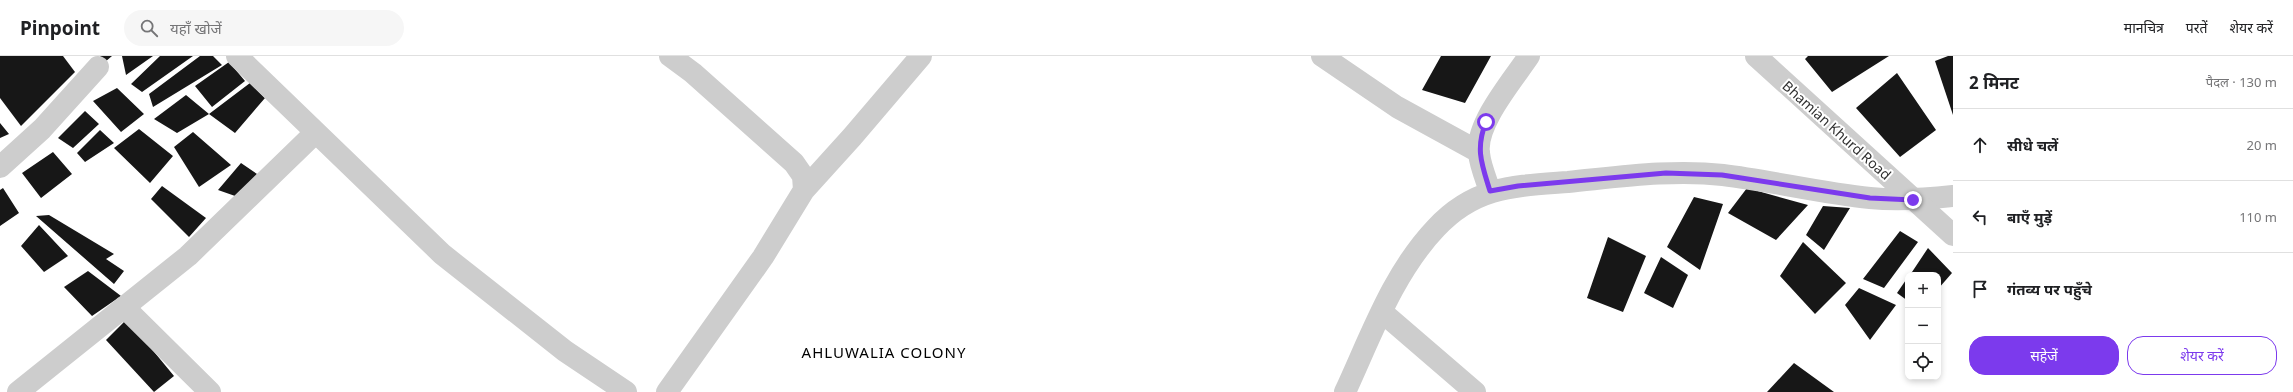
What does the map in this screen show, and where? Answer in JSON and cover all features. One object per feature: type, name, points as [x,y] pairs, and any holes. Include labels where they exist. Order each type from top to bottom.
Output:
[{"type":"street","points":[[237,56],[442,254],[565,350],[626,392]]},
{"type":"street","points":[[670,56],[693,73],[794,163],[803,176],[804,190]]},
{"type":"street","points":[[667,392],[763,257],[804,190],[852,137],[921,56]]},
{"type":"street","points":[[1322,56],[1398,107],[1479,152]]},
{"type":"street","points":[[1490,191],[1479,152],[1481,135],[1486,122],[1529,56]]},
{"type":"street","name":"Bhamian Khurd Road","points":[[1756,56],[1953,235]]},
{"type":"street","points":[[0,167],[42,129],[98,68]]},
{"type":"street","points":[[18,392],[188,256],[315,133]]},
{"type":"street","points":[[1345,392],[1382,312],[1402,274],[1436,227],[1462,206],[1490,191],[1518,186],[1666,173],[1722,175],[1870,198],[1913,200],[1953,196]]},
{"type":"street","points":[[124,307],[210,392]]},
{"type":"street","points":[[1382,312],[1475,392]]},
{"type":"building","points":[[0,56],[63,56],[75,72],[21,126],[0,98]]},
{"type":"building","points":[[100,56],[112,56],[105,62]]},
{"type":"building","points":[[122,56],[153,56],[126,75]]},
{"type":"building","points":[[160,56],[193,56],[142,92],[131,84]]},
{"type":"building","points":[[200,56],[213,56],[222,65],[153,107],[149,94]]},
{"type":"building","points":[[1441,56],[1491,56],[1465,103],[1422,90]]},
{"type":"building","points":[[1808,56],[1889,56],[1832,92],[1805,59]]},
{"type":"building","points":[[1948,56],[1953,56],[1953,115],[1935,61]]},
{"type":"building","points":[[229,62],[245,81],[212,107],[195,86]]},
{"type":"building","points":[[1897,73],[1936,130],[1900,157],[1856,108]]},
{"type":"building","points":[[250,83],[265,98],[235,133],[209,114]]},
{"type":"building","points":[[117,88],[144,114],[121,132],[93,101]]},
{"type":"building","points":[[186,95],[209,114],[177,133],[154,119]]},
{"type":"building","points":[[85,111],[99,124],[73,148],[58,138]]},
{"type":"building","points":[[0,123],[9,134],[0,138]]},
{"type":"building","points":[[139,129],[173,156],[150,183],[114,148]]},
{"type":"building","points":[[100,130],[114,143],[85,162],[77,153]]},
{"type":"building","points":[[193,132],[231,165],[199,187],[174,147]]},
{"type":"building","points":[[53,152],[72,174],[41,198],[22,173]]},
{"type":"building","points":[[241,163],[257,174],[238,197],[218,190]]},
{"type":"building","points":[[162,186],[206,218],[189,237],[151,199]]},
{"type":"building","points":[[3,188],[19,213],[0,226],[0,190]]},
{"type":"building","points":[[1747,188],[1808,205],[1776,240],[1728,213]]},
{"type":"building","points":[[1694,197],[1723,204],[1700,270],[1667,247]]},
{"type":"building","points":[[1823,206],[1850,208],[1824,250],[1806,235]]},
{"type":"building","points":[[49,215],[114,254],[106,259],[124,271],[114,284],[36,216]]},
{"type":"building","points":[[39,225],[68,256],[44,272],[21,246]]},
{"type":"building","points":[[1900,231],[1918,242],[1884,288],[1863,279]]},
{"type":"building","points":[[1608,237],[1646,256],[1623,312],[1587,298]]},
{"type":"building","points":[[1803,242],[1846,283],[1815,314],[1780,276]]},
{"type":"building","points":[[1928,248],[1952,273],[1941,286],[1941,272],[1912,272]]},
{"type":"building","points":[[1661,257],[1688,275],[1673,308],[1644,293]]},
{"type":"building","points":[[88,271],[121,296],[92,316],[64,287]]},
{"type":"building","points":[[1905,281],[1905,299],[1897,293]]},
{"type":"building","points":[[1859,288],[1896,305],[1870,340],[1845,305]]},
{"type":"building","points":[[127,319],[174,376],[154,392],[106,340]]},
{"type":"building","points":[[1794,363],[1834,392],[1767,392]]},
{"type":"district","name":"AHLUWALIA COLONY","points":[[884,352]]},
{"type":"route","points":[[1486,122],[1481,135],[1479,152],[1490,191],[1518,186],[1666,173],[1722,175],[1870,198],[1913,200]]}]
